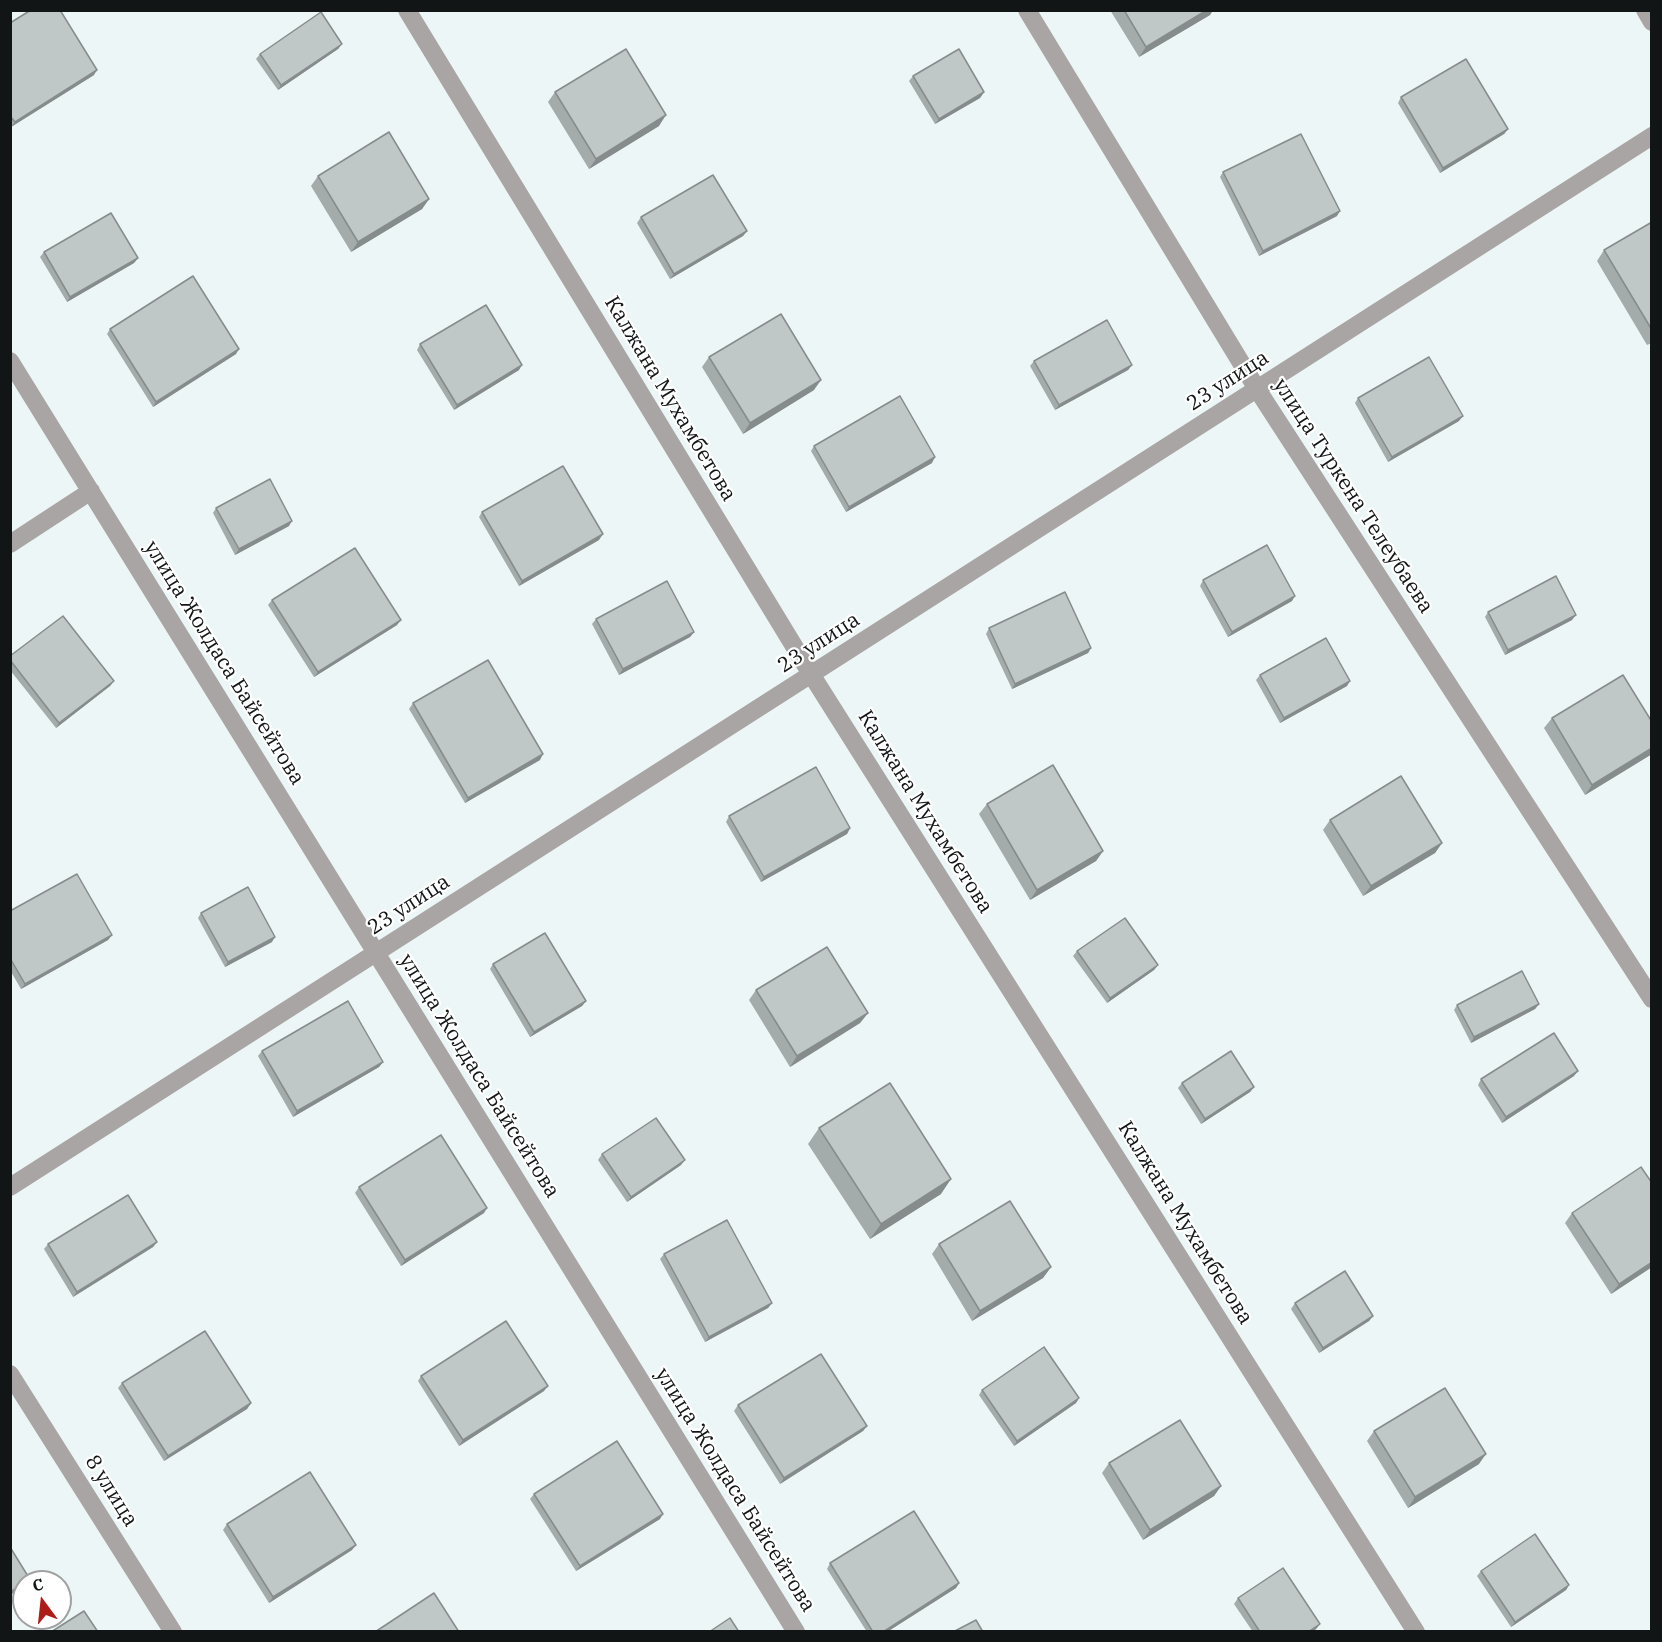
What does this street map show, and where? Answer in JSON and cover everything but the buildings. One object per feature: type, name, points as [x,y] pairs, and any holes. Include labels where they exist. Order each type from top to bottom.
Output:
[{"type":"street","name":"Калжана Мухамбетова","points":[[407,10],[811,674],[1416,1632]]},
{"type":"street","name":"улица Туркена Телеубаева","points":[[1027,10],[1257,389],[1652,999]]},
{"type":"street","points":[[1645,10],[1652,22]]},
{"type":"street","name":"23 улица","points":[[10,1187],[1652,136]]},
{"type":"street","name":"улица Жолдаса Байсейтова","points":[[10,361],[796,1632]]},
{"type":"street","points":[[10,544],[91,491]]},
{"type":"street","name":"8 улица","points":[[10,1374],[173,1632]]}]
